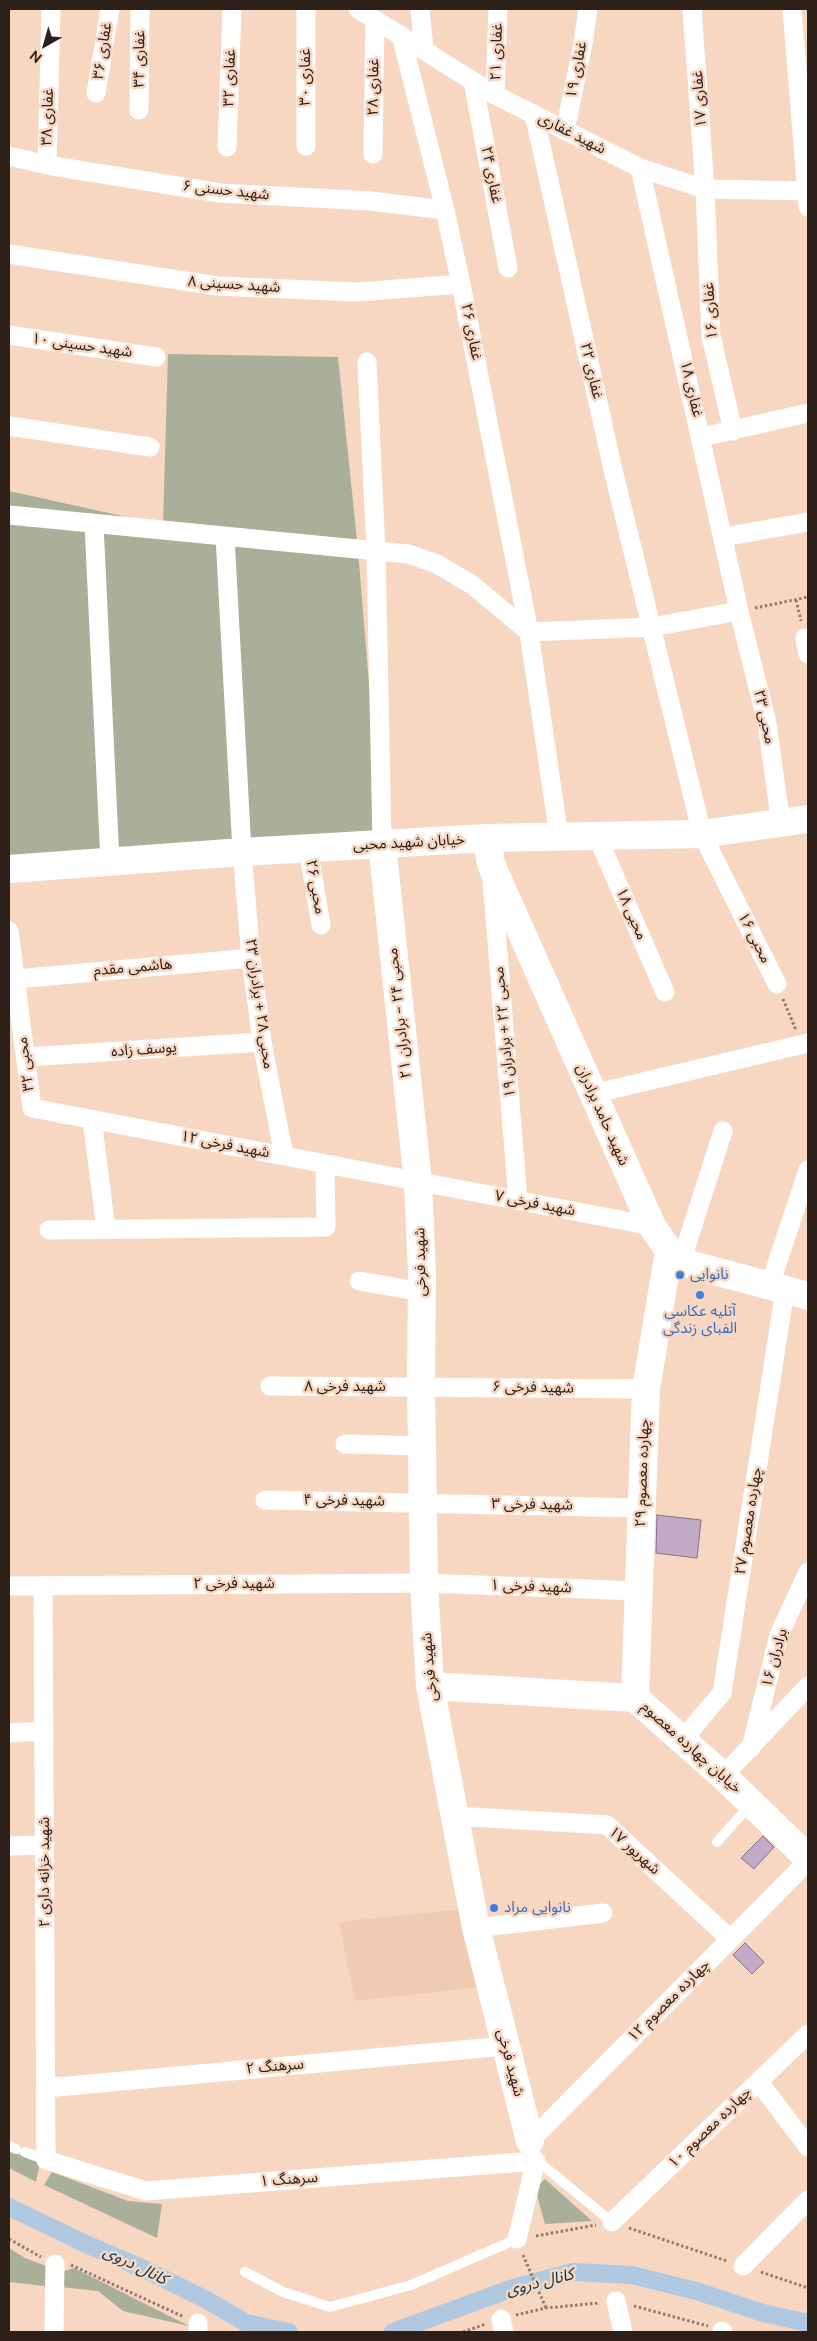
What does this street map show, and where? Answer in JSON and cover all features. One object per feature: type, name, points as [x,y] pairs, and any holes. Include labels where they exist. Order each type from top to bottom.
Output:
[{"type":"street","name":"غفاری ۳۸","points":[[47,165],[51,9]]},
{"type":"street","name":"غفاری ۳۶","points":[[96,93],[110,9]]},
{"type":"street","name":"غفاری ۳۴","points":[[139,110],[140,9]]},
{"type":"street","name":"غفاری ۳۲","points":[[227,147],[232,9]]},
{"type":"street","name":"غفاری ۳۰","points":[[306,9],[306,146]]},
{"type":"street","name":"شهید غفاری","points":[[358,9],[495,94],[640,168],[706,189],[808,191]]},
{"type":"street","points":[[420,9],[424,50]]},
{"type":"street","name":"غفاری ۲۱","points":[[495,94],[498,9]]},
{"type":"street","name":"غفاری ۱۹","points":[[565,131],[588,9]]},
{"type":"street","name":"غفاری ۱۷","points":[[692,9],[706,189]]},
{"type":"street","points":[[792,9],[808,207]]},
{"type":"street","name":"غفاری ۲۸","points":[[373,154],[376,20]]},
{"type":"street","name":"غفاری ۲۶","points":[[401,35],[445,210],[461,284],[528,632],[559,836]]},
{"type":"street","name":"غفاری ۲۴","points":[[473,81],[508,268]]},
{"type":"street","name":"غفاری ۲۲","points":[[534,114],[613,470],[702,834]]},
{"type":"street","name":"شهید حسنی ۶","points":[[9,156],[47,165],[220,193],[370,201],[445,210]]},
{"type":"street","name":"غفاری ۱۸","points":[[640,168],[702,437],[739,612]]},
{"type":"street","name":"غفاری ۱۶","points":[[706,189],[711,336],[733,431]]},
{"type":"street","name":"شهید حسینی ۸","points":[[9,254],[217,286],[357,292],[461,284]]},
{"type":"street","name":"شهید حسینی ۱۰","points":[[9,335],[156,357]]},
{"type":"street","points":[[367,362],[376,551],[382,844]]},
{"type":"street","points":[[702,437],[808,413]]},
{"type":"street","points":[[9,426],[150,447]]},
{"type":"street","points":[[9,515],[408,554],[437,564],[471,584],[528,632],[652,627],[739,612]]},
{"type":"street","points":[[723,536],[808,522]]},
{"type":"street","points":[[94,524],[110,862]]},
{"type":"street","name":"محبی ۲۸ + برادران ۲۳","points":[[225,536],[242,852],[251,958],[262,1042],[284,1156]]},
{"type":"street","name":"محبی ۲۳","points":[[739,612],[767,724],[781,824]]},
{"type":"street","name":"خیابان شهید محبی","points":[[9,869],[382,844],[489,851],[559,836],[702,834],[808,819]]},
{"type":"street","name":"محبی ۱۶","points":[[702,834],[777,984]]},
{"type":"street","name":"محبی ۱۸","points":[[597,836],[665,992]]},
{"type":"street","name":"محبی ۲۴ - برادران ۲۱","points":[[382,844],[418,1182]]},
{"type":"street","name":"محبی ۲۶","points":[[308,848],[321,925]]},
{"type":"street","name":"شهید حامد برادران","points":[[489,851],[592,1094],[652,1226],[675,1256]]},
{"type":"street","name":"محبی ۲۲ + برادران ۱۹","points":[[489,851],[518,1200]]},
{"type":"street","name":"محبی ۳۲","points":[[9,931],[16,979],[19,1047],[32,1108]]},
{"type":"street","name":"هاشمی مقدم","points":[[16,979],[251,958]]},
{"type":"street","name":"یوسف زاده","points":[[19,1047],[262,1042]]},
{"type":"street","points":[[592,1094],[805,1044]]},
{"type":"street","name":"شهید فرخی ۱۲","points":[[32,1108],[418,1182]]},
{"type":"street","points":[[92,1119],[106,1229]]},
{"type":"street","points":[[723,1131],[675,1256],[788,1291]]},
{"type":"street","points":[[50,1230],[326,1227],[325,1164]]},
{"type":"street","name":"چهارده معصوم ۲۷","points":[[683,1739],[722,1693],[808,1170]]},
{"type":"street","name":"شهید فرخی ۷","points":[[418,1182],[652,1226]]},
{"type":"street","name":"شهید فرخی","points":[[418,1182],[422,1292],[420,1387],[424,1583],[430,1686],[476,1928],[533,2151]]},
{"type":"street","name":"چهارده معصوم ۲۹","points":[[635,1698],[646,1389],[675,1256]]},
{"type":"street","points":[[359,1281],[422,1292]]},
{"type":"street","name":"شهید فرخی ۸","points":[[270,1386],[420,1387]]},
{"type":"street","name":"شهید فرخی ۶","points":[[420,1387],[646,1389]]},
{"type":"street","points":[[345,1444],[422,1446]]},
{"type":"street","name":"شهید فرخی ۴","points":[[265,1500],[423,1502]]},
{"type":"street","name":"شهید فرخی ۳","points":[[423,1502],[642,1508]]},
{"type":"street","name":"برادران ۱۶","points":[[751,1748],[779,1635],[808,1572]]},
{"type":"street","name":"شهید فرخی ۲","points":[[9,1586],[424,1583]]},
{"type":"street","name":"شهید فرخی ۱","points":[[424,1583],[639,1590]]},
{"type":"street","name":"شهید خزانه داری ۲","points":[[43,1585],[46,2160]]},
{"type":"street","name":"خیابان چهارده معصوم","points":[[430,1686],[635,1698],[723,1776],[808,1859]]},
{"type":"street","points":[[723,1776],[808,1686]]},
{"type":"street","points":[[9,1733],[44,1731]]},
{"type":"street","name":"۱۷ شهریور","points":[[454,1816],[607,1825],[730,1939]]},
{"type":"street","points":[[9,1846],[44,1845]]},
{"type":"street","name":"چهارده معصوم ۱۲","points":[[533,2151],[730,1939],[808,1859]]},
{"type":"street","points":[[476,1928],[603,1913]]},
{"type":"street","name":"چهارده معصوم ۱۰","points":[[612,2222],[808,2034]]},
{"type":"street","name":"سرهنگ ۲","points":[[46,2088],[505,2046]]},
{"type":"street","points":[[759,2082],[808,2147]]},
{"type":"street","points":[[517,2239],[533,2151]]},
{"type":"street","name":"سرهنگ ۱","points":[[46,2160],[146,2191],[533,2151]]},
{"type":"street","points":[[743,2266],[808,2200]]},
{"type":"street","points":[[54,2332],[55,2264]]},
{"type":"street","points":[[616,2301],[624,2332]]},
{"type":"lane","points":[[717,1842],[751,1803]]},
{"type":"lane","points":[[17,2149],[46,2160]]},
{"type":"lane","points":[[533,2151],[612,2222]]},
{"type":"lane","points":[[245,2272],[283,2292],[330,2307],[411,2285],[517,2239]]},
{"type":"path","points":[[739,612],[808,597]]},
{"type":"path","points":[[796,600],[806,646]]},
{"type":"path","points":[[777,984],[805,1044]]},
{"type":"path","points":[[517,2239],[612,2222],[808,2288]]},
{"type":"path","points":[[9,2239],[55,2264],[75,2266],[198,2328]]},
{"type":"path","points":[[525,2259],[546,2308]]},
{"type":"path","points":[[463,2332],[502,2326],[546,2308],[616,2301],[723,2331]]},
{"type":"shaded area","points":[[463,1909],[482,1987],[355,2001],[339,1922]]},
{"type":"green space","points":[[168,354],[338,357],[358,550],[381,830],[9,857],[9,491],[163,525]]},
{"type":"green space","points":[[9,2151],[40,2162],[36,2182],[9,2168]]},
{"type":"green space","points":[[52,2172],[128,2201],[162,2204],[157,2238],[44,2185]]},
{"type":"green space","points":[[545,2179],[592,2221],[545,2224],[535,2188]]},
{"type":"green space","points":[[9,2248],[25,2258],[46,2266],[45,2286],[9,2282]]},
{"type":"green space","points":[[74,2268],[189,2326],[123,2311],[98,2291],[60,2287],[62,2272]]},
{"type":"building","points":[[657,1515],[701,1520],[697,1558],[656,1553]]},
{"type":"building","points":[[763,1836],[774,1847],[754,1869],[741,1858]]},
{"type":"building","points":[[745,1943],[764,1962],[752,1974],[733,1955]]},
{"type":"waterway","name":"کانال دروی","points":[[9,2207],[146,2270],[205,2299],[246,2323],[289,2332]]},
{"type":"waterway","name":"کانال دروی","points":[[393,2332],[513,2288],[573,2272],[632,2275],[696,2291],[763,2313],[808,2323]]},
{"type":"place","name":"نانوایی","points":[[680,1275]]},
{"type":"place","name":"آتلیه عکاسی الفبای زندگی","points":[[700,1295]]},
{"type":"place","name":"نانوایی مراد","points":[[494,1908]]}]
